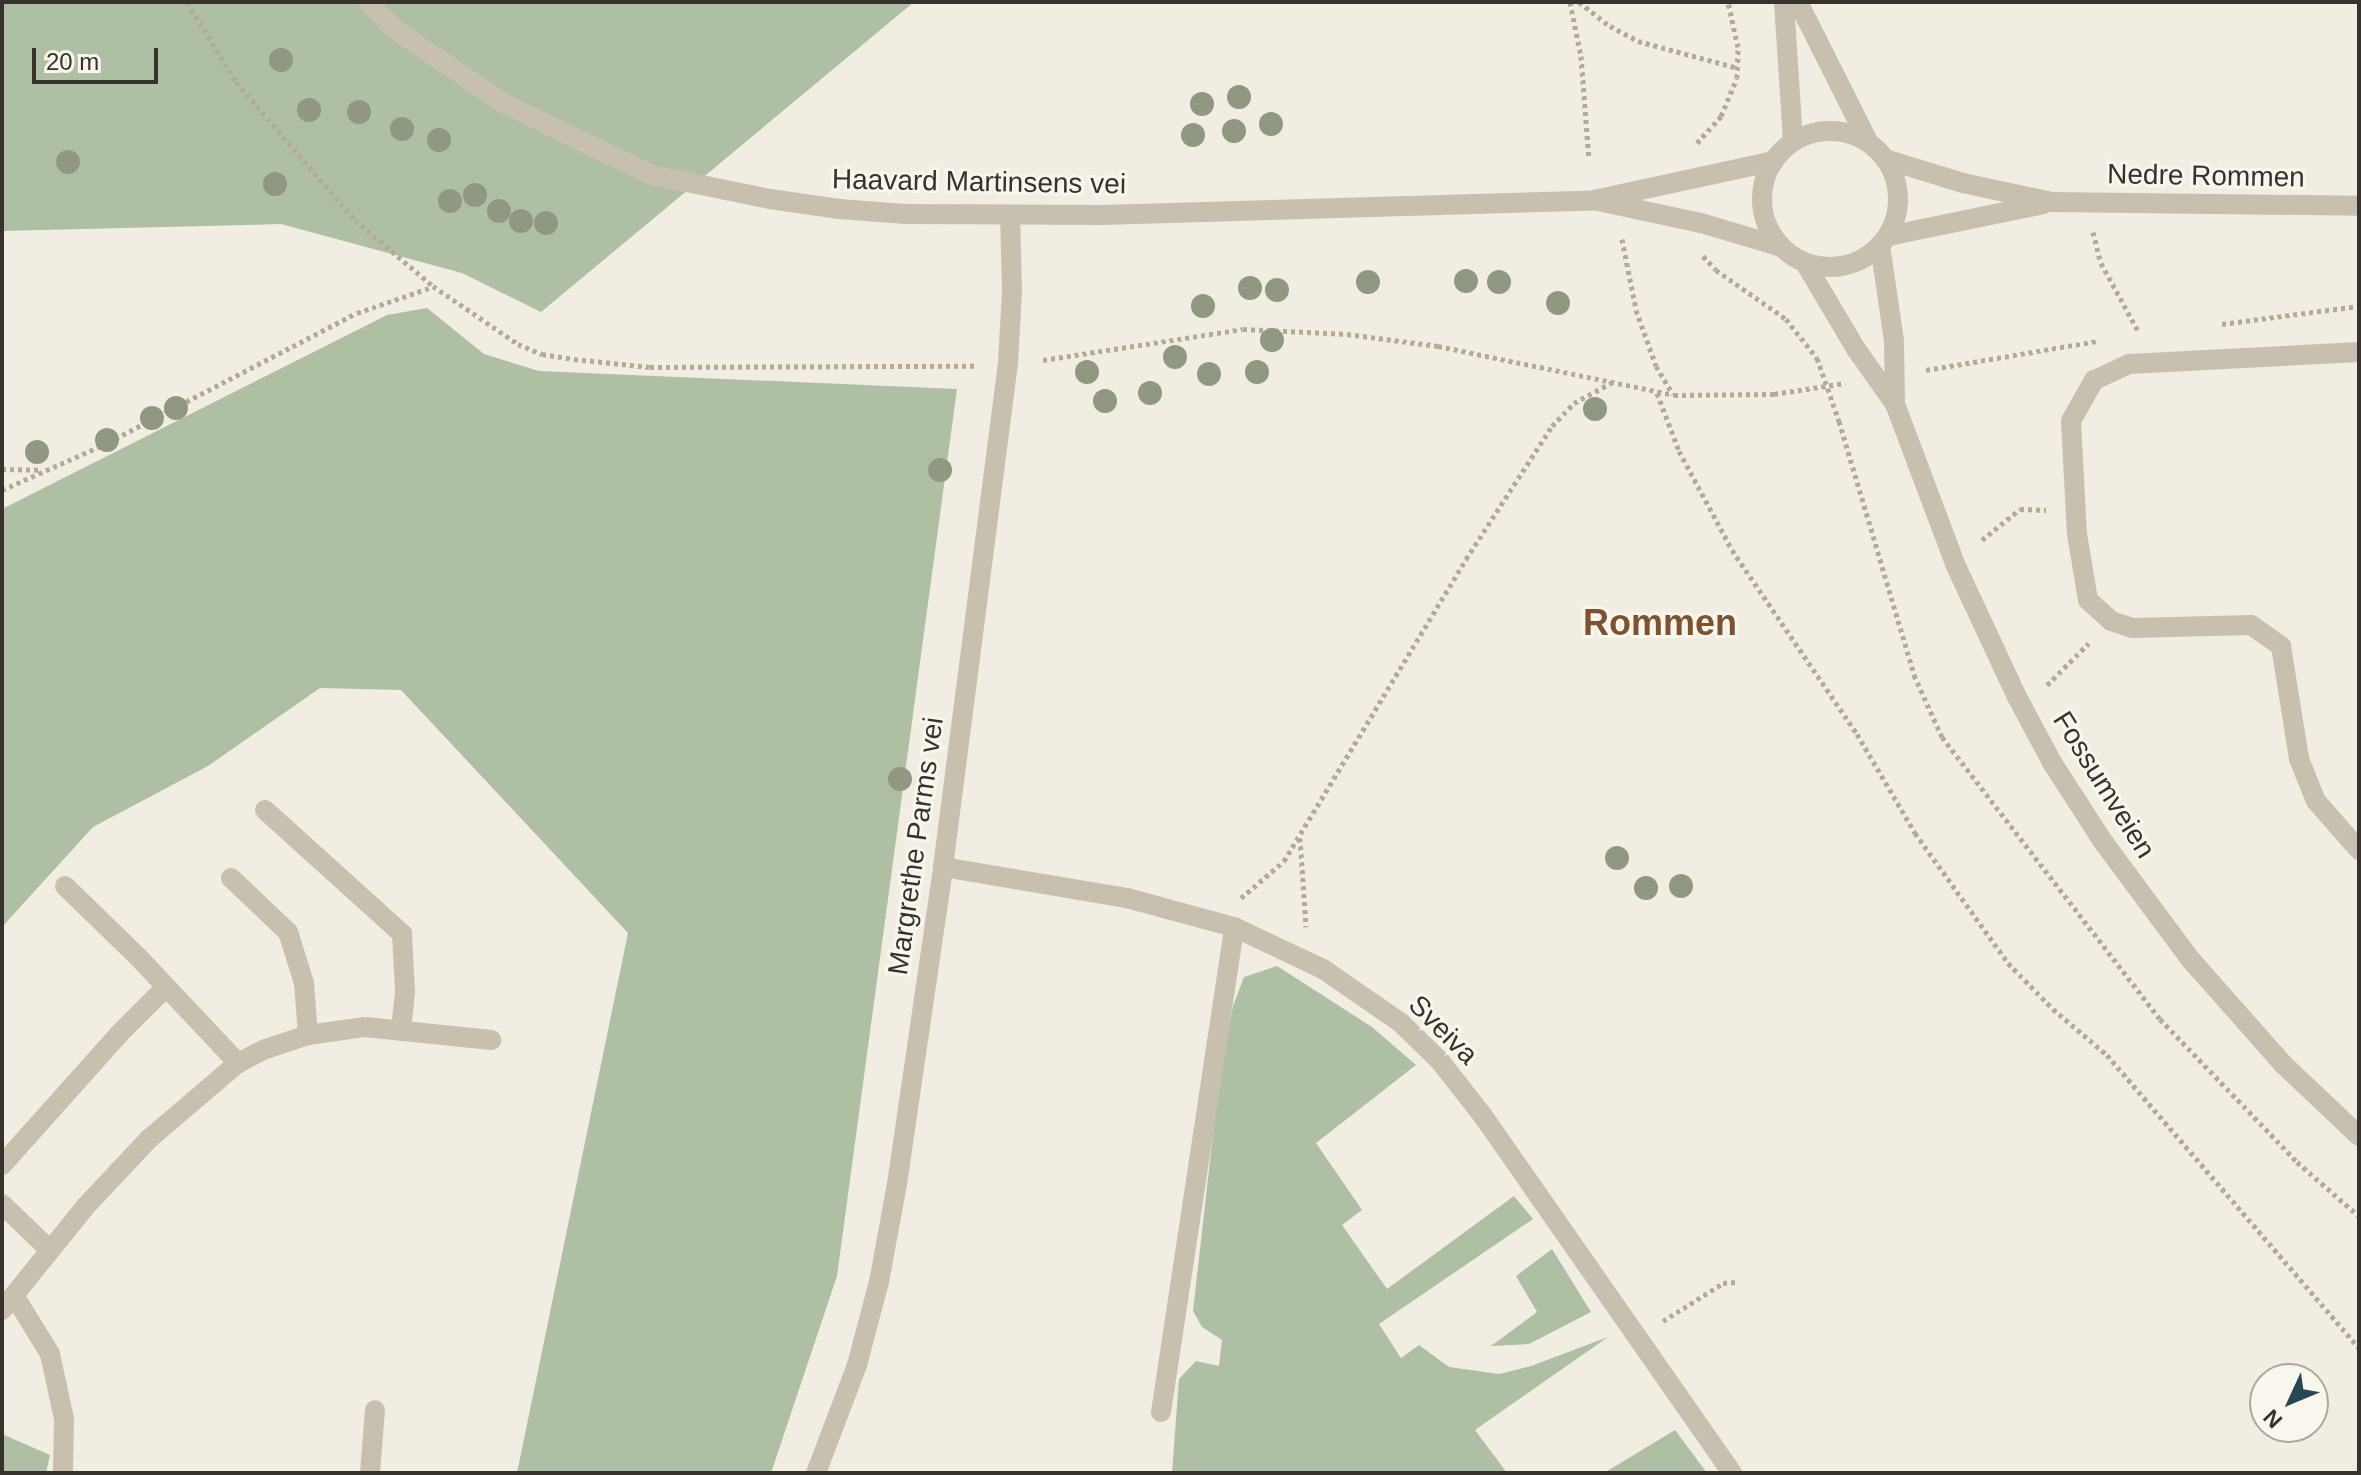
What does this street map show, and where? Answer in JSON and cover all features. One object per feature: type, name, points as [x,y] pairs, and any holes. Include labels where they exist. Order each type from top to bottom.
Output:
[{"type":"street","name":"Haavard Martinsens vei","points":[[368,2],[393,28],[505,104],[652,175],[770,199],[839,209],[1010,216],[1594,200],[1774,161]]},
{"type":"street","points":[[1784,2],[1793,142]]},
{"type":"street","points":[[1798,2],[1869,143],[1885,159],[1895,177],[1898,198],[1896,218],[1884,241],[1865,258],[1846,266],[1825,267],[1805,263],[1782,247],[1764,215],[1766,178],[1774,161],[1793,142],[1811,134],[1831,131],[1869,143]]},
{"type":"street","name":"Nedre Rommen","points":[[1885,159],[1963,183],[2052,202],[2359,206]]},
{"type":"street","name":"Haavard Martinsens vei","points":[[1594,200],[1701,223],[1782,247]]},
{"type":"street","name":"Nedre Rommen","points":[[1884,241],[2052,202]]},
{"type":"street","name":"Margrethe Parms vei","points":[[816,1473],[857,1365],[879,1282],[943,867],[1008,363],[1012,291],[1010,216]]},
{"type":"street","name":"Fossumveien","points":[[1884,241],[1894,341],[1896,408]]},
{"type":"street","name":"Fossumveien","points":[[1805,263],[1856,349],[1896,408],[1955,564],[2017,697],[2104,843],[2191,960],[2238,1015],[2359,1136]]},
{"type":"street","points":[[2359,352],[2129,364],[2094,380],[2071,421],[2076,509],[2088,600],[2111,621],[2132,628],[2251,625],[2281,646],[2299,759],[2316,801],[2359,850]]},
{"type":"street","points":[[265,810],[402,934],[405,992],[401,1031]]},
{"type":"street","name":"Sveiva","points":[[943,867],[1127,898],[1234,927],[1308,960],[1364,994],[1401,1023],[1440,1061],[1483,1116],[1732,1473]]},
{"type":"street","points":[[231,878],[288,932],[304,983],[308,1035]]},
{"type":"street","points":[[65,886],[238,1063]]},
{"type":"street","points":[[1161,1412],[1234,927]]},
{"type":"street","points":[[2,1165],[119,1034],[166,987]]},
{"type":"street","points":[[63,1473],[64,1419],[50,1354],[8,1303],[50,1250],[149,1139],[238,1063],[266,1049],[308,1035],[365,1027],[491,1040]]},
{"type":"street","points":[[2,1204],[50,1250]]},
{"type":"street","points":[[370,1473],[375,1410]]},
{"type":"path","points":[[187,2],[236,82],[355,220],[433,286],[518,344],[542,354],[596,363],[665,367],[974,366]]},
{"type":"path","points":[[1570,2],[1581,56],[1589,159]]},
{"type":"path","points":[[1579,2],[1610,26],[1638,41],[1738,68]]},
{"type":"path","points":[[1692,148],[1706,135],[1730,100],[1738,68],[1738,47],[1728,2]]},
{"type":"path","points":[[2093,232],[2101,263],[2140,336]]},
{"type":"path","points":[[1622,239],[1636,310],[1656,366],[1674,395]]},
{"type":"path","points":[[1698,248],[1716,270],[1786,319],[1817,358],[1925,706],[1986,797],[2160,1019],[2297,1162],[2359,1216]]},
{"type":"path","points":[[2,490],[101,446],[357,313],[433,286]]},
{"type":"path","points":[[1043,360],[1243,329],[1347,334],[1438,346],[1495,355],[1657,393],[1774,394]]},
{"type":"path","points":[[1237,901],[1284,861],[1466,559],[1552,426],[1574,403],[1611,383]]},
{"type":"path","points":[[1657,393],[1679,451],[1732,550],[1857,734],[1915,833],[2008,963],[2053,1009],[2107,1055],[2359,1348]]},
{"type":"path","points":[[2,469],[42,470]]},
{"type":"path","points":[[1982,540],[2020,509],[2076,509]]},
{"type":"path","points":[[1888,586],[1899,583]]},
{"type":"path","points":[[2047,685],[2111,621]]},
{"type":"path","points":[[1300,835],[1308,960]]},
{"type":"path","points":[[1638,1337],[1723,1283],[1736,1282]]},
{"type":"green space","points":[[2,2],[914,2],[541,312],[462,273],[281,224],[2,231]]},
{"type":"green space","points":[[427,308],[484,354],[539,371],[957,389],[837,1276],[771,1473],[517,1473],[628,933],[401,690],[320,688],[208,766],[93,827],[2,927],[2,509],[387,315]]},
{"type":"green space","points":[[1277,966],[1372,1027],[1416,1065],[1316,1143],[1362,1210],[1342,1225],[1387,1289],[1514,1196],[1533,1219],[1379,1324],[1401,1358],[1419,1345],[1449,1367],[1499,1374],[1531,1366],[1608,1337],[1475,1430],[1507,1473],[1172,1473],[1179,1379],[1196,1361],[1219,1366],[1222,1340],[1202,1327],[1193,1311],[1219,1081],[1233,1006],[1244,977]]},
{"type":"green space","points":[[1552,1249],[1591,1312],[1529,1344],[1491,1346],[1537,1312],[1516,1276]]},
{"type":"green space","points":[[1675,1430],[1707,1473],[1604,1473]]},
{"type":"green space","points":[[2,1434],[50,1455],[46,1473],[2,1473]]},
{"type":"district","name":"Rommen","points":[[1660,623]]}]
